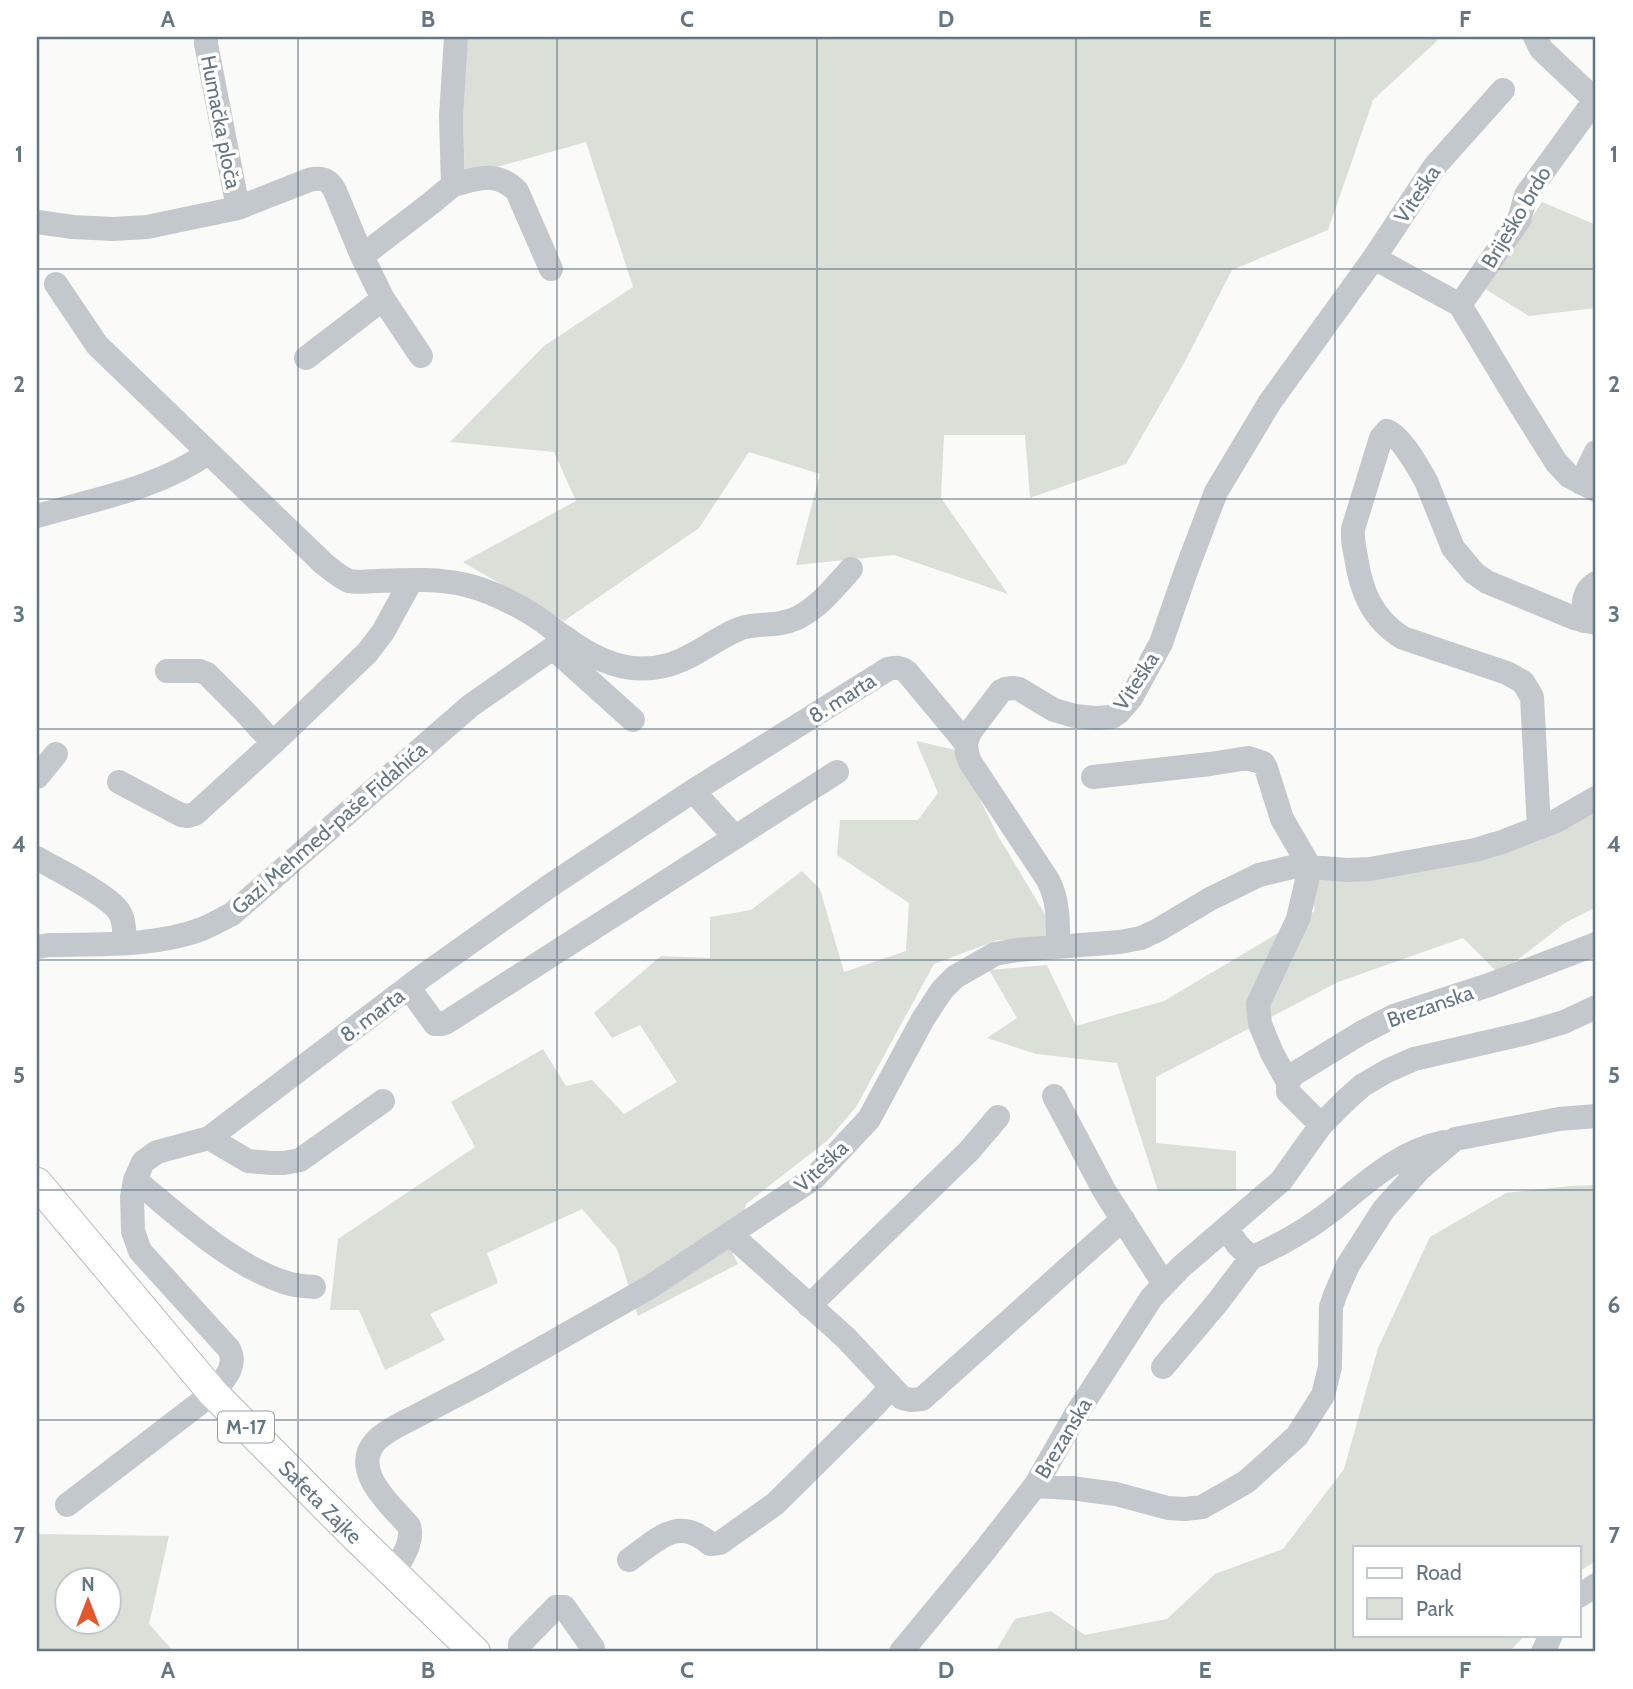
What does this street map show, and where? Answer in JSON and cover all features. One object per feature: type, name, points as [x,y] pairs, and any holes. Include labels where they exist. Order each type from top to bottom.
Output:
[{"type":"main road","name":"Safeta Zajke","points":[[37,1183],[213,1393],[475,1652]]},
{"type":"street","name":"Humačka ploča","points":[[206,37],[238,208]]},
{"type":"street","points":[[453,185],[451,116],[456,37]]},
{"type":"street","name":"Briješko brdo","points":[[1460,305],[1519,220],[1526,195],[1595,100],[1541,49],[1535,37]]},
{"type":"street","name":"Viteška","points":[[966,743],[970,732],[1001,691],[1009,688],[1018,689],[1054,710],[1075,716],[1103,719],[1119,712],[1131,698],[1161,643],[1216,492],[1270,402],[1374,258],[1435,166],[1503,90]]},
{"type":"street","points":[[362,256],[453,185],[485,177],[496,178],[517,191],[551,269]]},
{"type":"street","name":"Humačka ploča","points":[[37,222],[73,228],[147,227],[238,208],[309,180],[326,180],[335,191],[383,299],[421,356]]},
{"type":"street","points":[[1374,258],[1460,305],[1556,462],[1569,476],[1589,486],[1596,452]]},
{"type":"street","points":[[56,284],[97,345],[337,574],[350,581],[450,582],[489,593],[540,619],[559,643],[633,720]]},
{"type":"street","points":[[306,358],[383,299]]},
{"type":"street","points":[[1539,828],[1532,697],[1523,682],[1507,673],[1403,638],[1390,629],[1370,604],[1360,581],[1353,529],[1381,438],[1387,431],[1396,435],[1426,481],[1453,548],[1474,573],[1487,582],[1590,622]]},
{"type":"street","points":[[37,516],[135,490],[190,466],[208,453]]},
{"type":"street","points":[[559,643],[611,664],[632,668],[667,665],[682,660],[739,629],[753,624],[780,624],[790,621],[826,597],[851,569]]},
{"type":"street","points":[[119,782],[181,815],[195,814],[376,643],[411,581]]},
{"type":"street","points":[[1590,622],[1584,597],[1596,583]]},
{"type":"street","name":"Gazi Mehmed-paše Fidahića","points":[[37,947],[142,942],[172,937],[202,929],[232,914],[470,706],[559,643]]},
{"type":"street","name":"8. marta","points":[[135,1180],[143,1162],[157,1152],[209,1138],[409,988],[551,886],[693,791],[888,669],[902,668],[907,672],[966,743]]},
{"type":"street","points":[[167,671],[201,671],[206,674],[273,743]]},
{"type":"street","points":[[966,743],[970,762],[1054,892],[1058,946]]},
{"type":"street","points":[[37,776],[56,754]]},
{"type":"street","points":[[1093,777],[1248,758],[1262,763],[1266,768],[1282,818],[1310,867],[1298,919],[1258,1004],[1260,1024],[1288,1082],[1288,1091],[1321,1125]]},
{"type":"street","points":[[409,988],[435,1024],[447,1022],[837,772]]},
{"type":"street","points":[[693,791],[735,837]]},
{"type":"street","name":"Viteška","points":[[394,1573],[410,1540],[411,1532],[373,1483],[367,1460],[375,1441],[397,1426],[484,1381],[650,1287],[814,1178],[869,1119],[923,1019],[942,990],[955,977],[995,954],[1141,938],[1259,875],[1292,867],[1370,869],[1475,850],[1556,821],[1596,798]]},
{"type":"street","points":[[37,858],[111,903],[119,911],[123,922],[125,943]]},
{"type":"street","name":"Brezanska","points":[[1288,1082],[1294,1074],[1394,1016],[1489,985],[1596,944]]},
{"type":"street","name":"Brezanska","points":[[901,1652],[1035,1486],[1075,1416],[1152,1297],[1182,1266],[1281,1181],[1321,1125],[1363,1085],[1414,1059],[1527,1033],[1564,1022],[1596,1007]]},
{"type":"street","points":[[1054,1096],[1105,1192],[1164,1284]]},
{"type":"street","points":[[209,1138],[247,1161],[284,1163],[300,1160],[383,1101]]},
{"type":"street","points":[[1163,1367],[1251,1258],[1288,1241],[1399,1158],[1455,1139],[1559,1119],[1596,1116]]},
{"type":"street","points":[[809,1306],[969,1151],[998,1117]]},
{"type":"street","points":[[1035,1486],[1116,1494],[1168,1508],[1185,1509],[1202,1507],[1247,1482],[1297,1436],[1323,1395],[1330,1367],[1331,1307],[1348,1265],[1392,1199],[1419,1170],[1455,1139]]},
{"type":"street","points":[[135,1180],[222,1250],[258,1272],[289,1284],[314,1287]]},
{"type":"street","points":[[67,1505],[213,1393],[232,1365],[232,1354],[140,1251],[132,1213],[135,1180]]},
{"type":"street","points":[[730,1234],[846,1338],[902,1398],[911,1400],[922,1399],[1123,1219]]},
{"type":"street","points":[[1227,1229],[1251,1258]]},
{"type":"street","points":[[629,1560],[663,1535],[678,1529],[701,1536],[710,1544],[720,1543],[775,1504],[891,1387]]},
{"type":"street","points":[[1580,1596],[1596,1585]]},
{"type":"street","points":[[520,1652],[520,1644],[556,1607],[561,1606],[593,1648]]},
{"type":"street","points":[[1543,1652],[1551,1636]]},
{"type":"green space","points":[[460,37],[1436,37],[1437,41],[1373,100],[1328,230],[1232,270],[1183,365],[1126,464],[1030,498],[1025,435],[944,435],[941,498],[1008,594],[894,555],[796,565],[820,474],[749,452],[699,528],[564,621],[463,562],[576,501],[554,452],[450,442],[544,346],[633,287],[586,142],[465,176]]},
{"type":"green space","points":[[1542,202],[1594,224],[1596,222],[1596,308],[1529,316],[1485,289]]},
{"type":"green space","points":[[916,741],[956,750],[997,834],[1046,916],[1051,940],[998,940],[934,964],[856,1107],[828,1140],[746,1204],[733,1254],[738,1264],[638,1316],[617,1249],[582,1209],[487,1253],[498,1283],[430,1314],[445,1340],[385,1370],[359,1310],[330,1310],[338,1239],[475,1147],[451,1102],[543,1049],[566,1086],[592,1080],[624,1114],[677,1082],[640,1025],[612,1038],[594,1013],[661,956],[710,958],[710,917],[751,910],[802,871],[820,889],[844,972],[906,951],[909,903],[837,855],[840,820],[918,820],[938,793]]},
{"type":"green space","points":[[1596,806],[1596,907],[1565,923],[1499,974],[1463,938],[1338,982],[1156,1077],[1156,1143],[1236,1151],[1236,1191],[1158,1191],[1117,1063],[1036,1054],[987,1038],[1017,1018],[989,970],[1047,965],[1076,1026],[1164,1001],[1315,911],[1306,874],[1365,879]]},
{"type":"green space","points":[[1596,1185],[1596,1561],[1580,1572],[1580,1546],[1353,1546],[1353,1636],[1524,1636],[1509,1652],[995,1652],[1015,1619],[1051,1611],[1085,1635],[1167,1619],[1215,1574],[1283,1549],[1344,1469],[1378,1348],[1430,1237],[1506,1193]]},
{"type":"green space","points":[[37,1534],[169,1536],[149,1624],[174,1652],[37,1652]]}]
